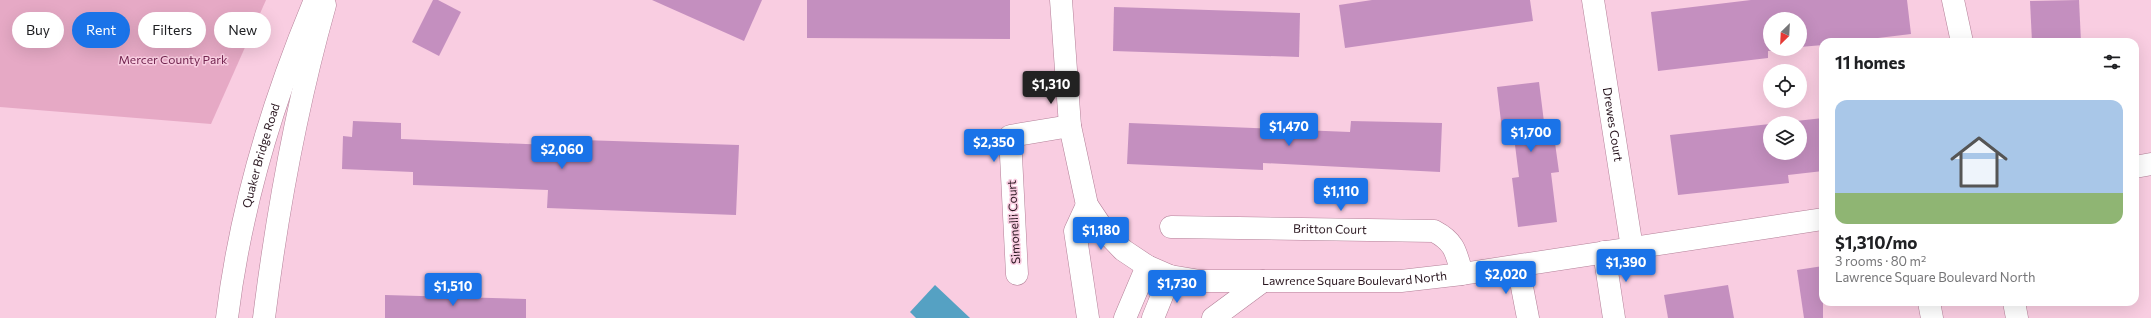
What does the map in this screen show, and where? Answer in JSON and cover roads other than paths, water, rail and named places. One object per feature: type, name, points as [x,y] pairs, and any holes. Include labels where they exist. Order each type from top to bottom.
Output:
[{"type":"street","name":"Quaker Bridge Road","points":[[226,318],[244,223],[261,151],[290,60],[315,0]]},
{"type":"street","name":"Quaker Bridge Road","points":[[264,318],[272,251],[291,146],[327,0]]},
{"type":"street","name":"Lawrence Square Boulevard North","points":[[1062,0],[1070,126],[1087,205],[1103,229],[1123,250],[1147,266],[1170,276],[1200,282],[1401,281],[1518,266],[1819,220]]},
{"type":"street","name":"Drewes Court","points":[[1593,0],[1632,248]]},
{"type":"street","points":[[1953,0],[1961,38]]},
{"type":"street","name":"Simonelli Court","points":[[1017,274],[1010,136],[1070,126]]},
{"type":"street","points":[[2139,166],[2151,164]]},
{"type":"street","points":[[1087,205],[1075,232],[1088,318]]},
{"type":"street","name":"Britton Court","points":[[1171,227],[1434,231],[1446,237],[1455,248],[1462,274]]},
{"type":"street","points":[[1604,252],[1614,318]]},
{"type":"street","points":[[1125,318],[1147,266]]},
{"type":"street","points":[[1518,266],[1528,318]]},
{"type":"street","points":[[1152,318],[1170,276]]},
{"type":"street","points":[[1213,318],[1263,282]]},
{"type":"street","points":[[1930,306],[1932,318]]},
{"type":"street","points":[[2015,306],[2017,318]]},
{"type":"water","points":[[935,285],[970,318],[916,318],[910,312]]},
{"type":"park label","name":"Mercer County Park","points":[[173,60]]}]
